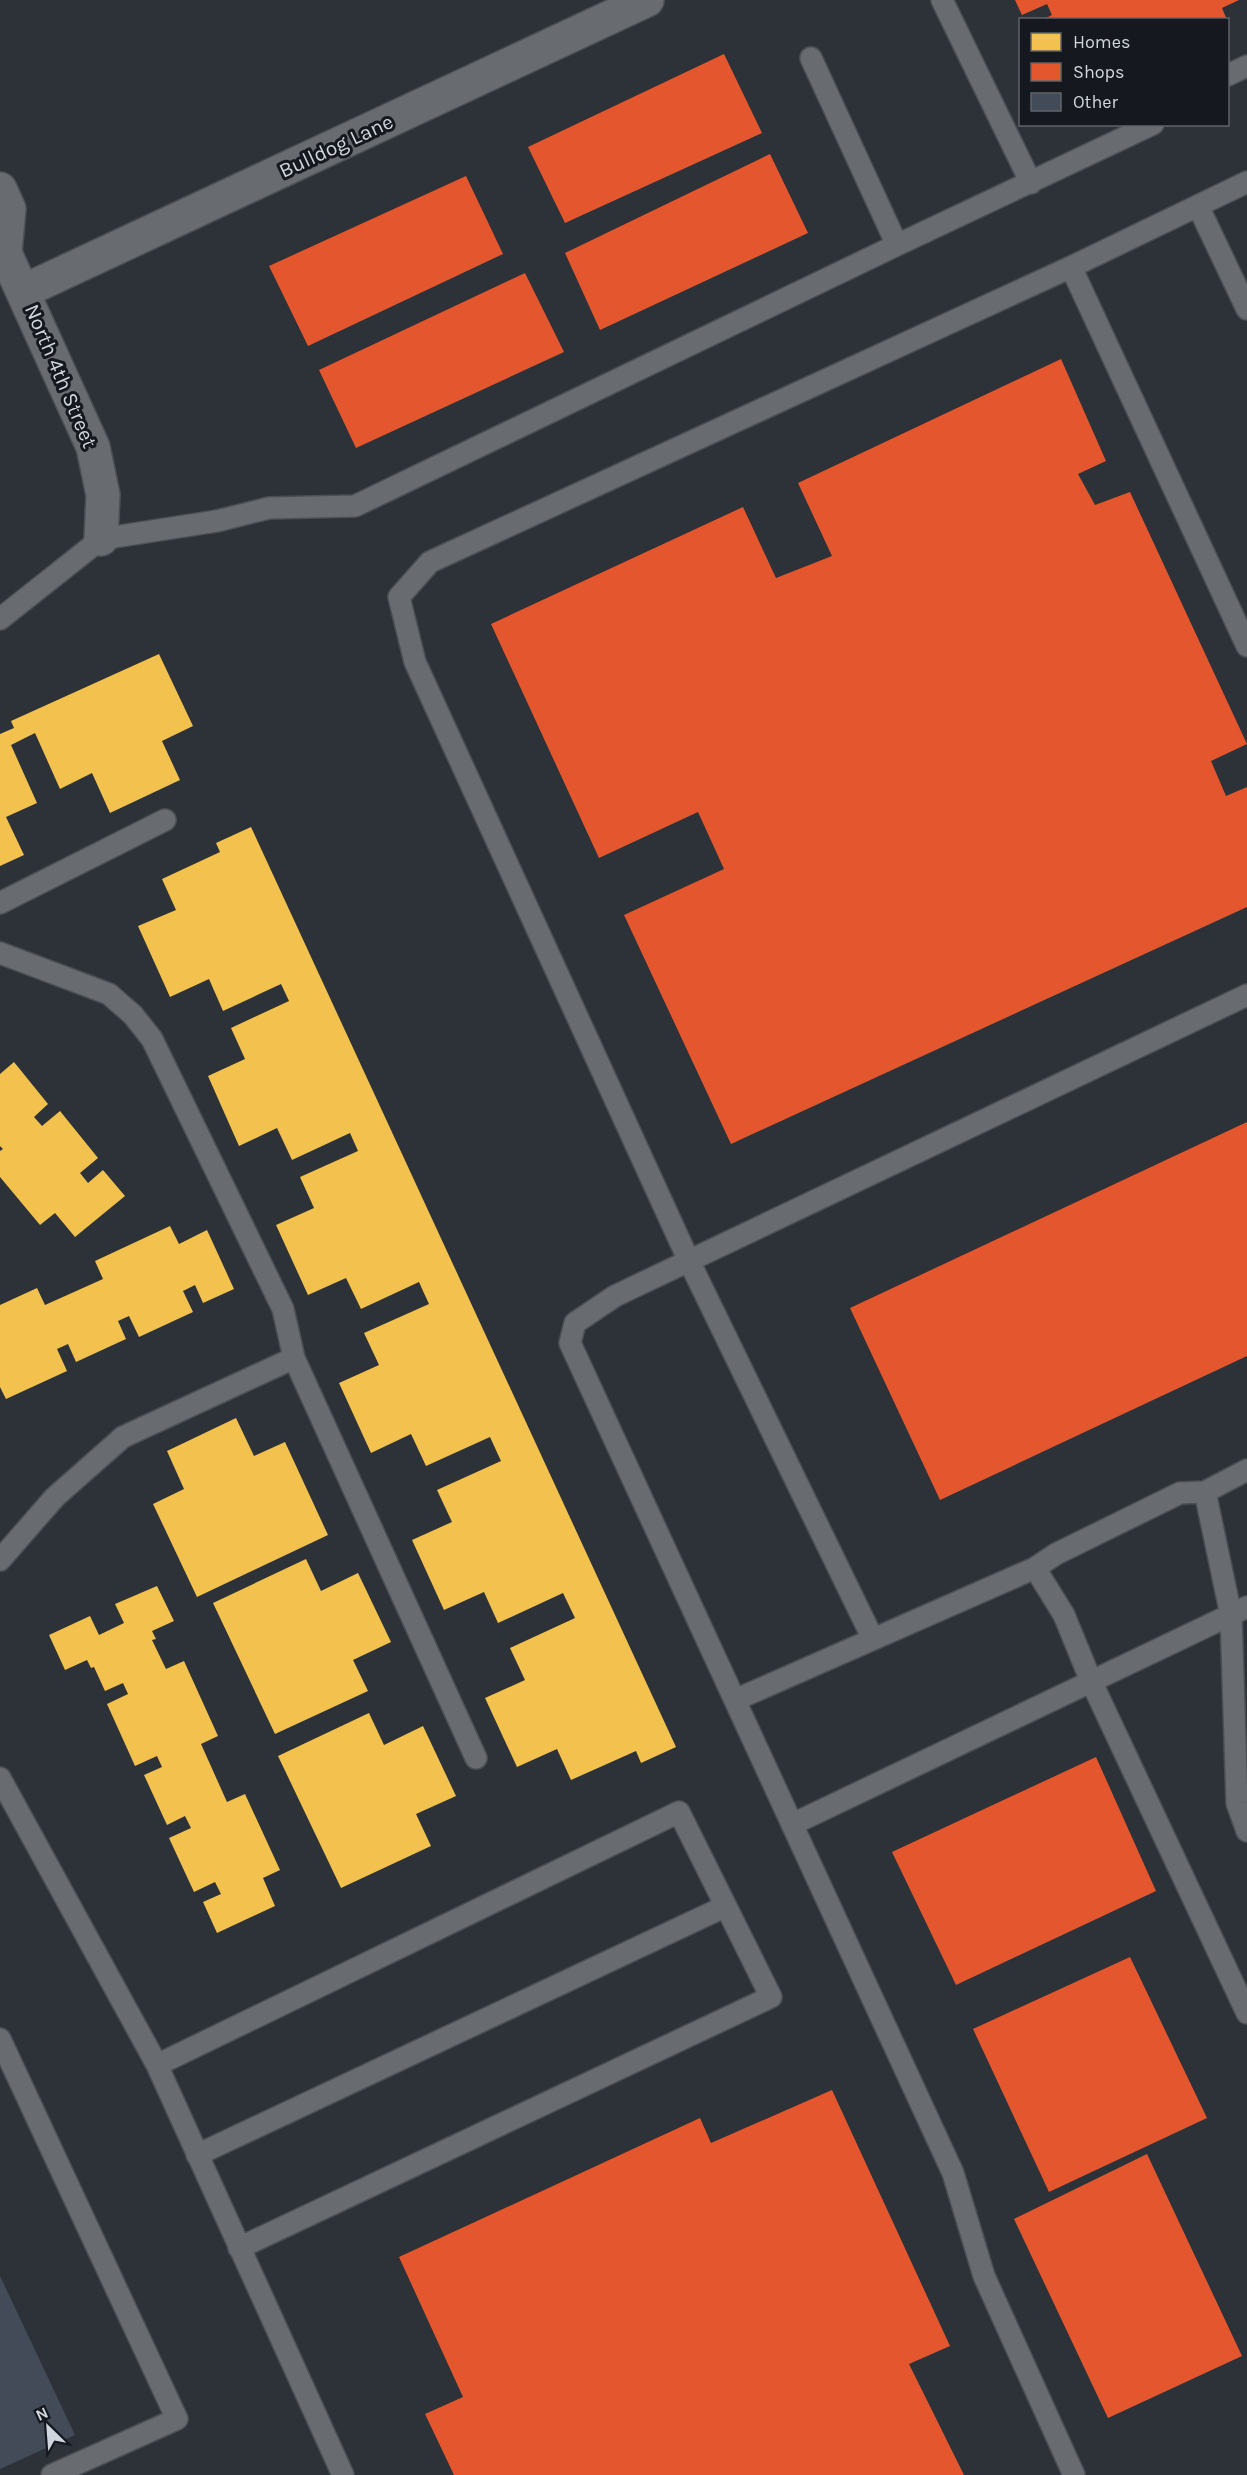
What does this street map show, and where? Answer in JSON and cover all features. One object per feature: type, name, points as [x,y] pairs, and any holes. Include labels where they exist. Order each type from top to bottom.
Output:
[{"type":"street","name":"Bulldog Lane","points":[[24,291],[647,0]]},
{"type":"street","name":"North 4th Street","points":[[0,189],[9,209],[3,251],[24,291],[93,447],[103,495],[101,539]]},
{"type":"lane","points":[[942,0],[1031,183]]},
{"type":"lane","points":[[811,58],[897,245]]},
{"type":"lane","points":[[1229,74],[1247,66]]},
{"type":"lane","points":[[0,619],[101,539],[217,521],[269,508],[356,506],[1149,126]]},
{"type":"lane","points":[[873,1639],[689,1261],[415,662],[399,597],[430,562],[1071,267],[1247,182]]},
{"type":"lane","points":[[1197,206],[1247,309]]},
{"type":"lane","points":[[1071,267],[1247,646]]},
{"type":"lane","points":[[0,903],[165,820]]},
{"type":"lane","points":[[0,953],[109,994],[133,1015],[152,1039],[283,1309],[294,1358],[476,1758]]},
{"type":"lane","points":[[1074,2475],[984,2276],[953,2173],[570,1343],[575,1323],[615,1296],[1247,995]]},
{"type":"lane","points":[[0,1560],[55,1497],[123,1437],[294,1358]]},
{"type":"lane","points":[[735,1700],[1035,1568],[1066,1549],[1180,1493],[1205,1492],[1247,1470]]},
{"type":"lane","points":[[1205,1492],[1239,1611],[1241,1773],[1237,1803],[1247,1831]]},
{"type":"lane","points":[[1035,1568],[1064,1615],[1091,1681],[1247,2013]]},
{"type":"lane","points":[[793,1824],[1239,1611]]},
{"type":"lane","points":[[0,1778],[157,2065],[343,2475]]},
{"type":"lane","points":[[157,2065],[679,1812],[771,1997],[239,2248]]},
{"type":"lane","points":[[197,2155],[726,1906]]},
{"type":"lane","points":[[0,2039],[177,2419],[52,2475]]},
{"type":"building: Homes","points":[[159,654],[193,726],[162,741],[180,780],[110,813],[92,773],[60,789],[35,733],[11,745],[37,803],[6,817],[24,855],[0,866],[0,734],[14,728],[11,721]]},
{"type":"building: Homes","points":[[251,827],[676,1747],[641,1763],[636,1751],[571,1780],[557,1749],[517,1767],[485,1698],[525,1680],[510,1648],[575,1618],[563,1593],[498,1623],[484,1592],[444,1610],[412,1540],[452,1522],[437,1490],[501,1461],[490,1437],[426,1466],[411,1434],[371,1453],[339,1383],[379,1365],[364,1333],[429,1304],[419,1282],[361,1309],[346,1278],[308,1295],[276,1225],[314,1208],[300,1177],[358,1151],[350,1133],[292,1160],[277,1128],[239,1146],[208,1076],[245,1059],[231,1028],[289,1001],[281,984],[223,1011],[209,979],[170,997],[138,926],[176,910],[162,879],[220,852],[216,843]]},
{"type":"building: Homes","points":[[14,1062],[48,1104],[34,1117],[42,1126],[60,1111],[98,1158],[80,1173],[88,1183],[103,1170],[125,1196],[75,1237],[55,1213],[40,1225],[0,1177],[0,1151],[3,1149],[0,1146],[0,1074]]},
{"type":"building: Homes","points":[[170,1226],[179,1244],[207,1230],[234,1289],[203,1303],[195,1285],[183,1291],[193,1312],[139,1337],[129,1316],[118,1321],[126,1339],[76,1362],[68,1344],[57,1349],[67,1371],[6,1399],[0,1387],[0,1305],[37,1288],[45,1305],[103,1279],[95,1261]]},
{"type":"building: Homes","points":[[236,1418],[254,1456],[285,1442],[328,1535],[197,1597],[153,1504],[184,1489],[167,1451]]},
{"type":"building: Homes","points":[[306,1559],[321,1591],[358,1573],[391,1642],[353,1660],[368,1691],[275,1734],[213,1603]]},
{"type":"building: Homes","points":[[157,1586],[174,1621],[152,1631],[156,1639],[152,1640],[166,1669],[184,1661],[218,1736],[201,1744],[227,1802],[245,1794],[280,1870],[263,1878],[275,1906],[217,1933],[203,1902],[221,1894],[215,1882],[194,1892],[169,1838],[191,1828],[185,1816],[167,1825],[144,1775],[162,1767],[157,1756],[135,1766],[107,1704],[128,1694],[123,1683],[105,1691],[94,1667],[91,1668],[87,1660],[65,1670],[49,1635],[90,1616],[99,1635],[124,1623],[115,1604]]},
{"type":"building: Homes","points":[[369,1713],[384,1745],[423,1726],[456,1796],[416,1814],[431,1846],[341,1888],[278,1756]]},
{"type":"building: Shops","points":[[1015,0],[1239,0],[1222,8],[1226,18],[1046,18],[1052,15],[1047,4],[1022,15]]},
{"type":"building: Shops","points":[[724,54],[762,133],[565,223],[528,147]]},
{"type":"building: Shops","points":[[770,154],[808,233],[600,330],[565,253]]},
{"type":"building: Shops","points":[[466,176],[503,254],[308,346],[269,266]]},
{"type":"building: Shops","points":[[525,273],[564,352],[356,448],[319,370]]},
{"type":"building: Shops","points":[[1061,359],[1106,461],[1078,474],[1095,505],[1130,492],[1247,744],[1211,761],[1226,796],[1247,787],[1247,907],[731,1144],[624,915],[724,869],[698,812],[599,858],[491,624],[743,507],[776,578],[832,556],[798,483]]},
{"type":"building: Shops","points":[[1247,1122],[1247,1356],[940,1500],[850,1308]]},
{"type":"building: Shops","points":[[1096,1757],[1156,1891],[956,1985],[892,1852]]},
{"type":"building: Shops","points":[[1130,1957],[1207,2118],[1049,2192],[973,2029]]},
{"type":"building: Shops","points":[[832,2090],[950,2346],[909,2364],[964,2475],[454,2475],[425,2414],[463,2397],[399,2257],[700,2118],[711,2143]]},
{"type":"building: Shops","points":[[1147,2154],[1242,2356],[1108,2418],[1014,2219]]},
{"type":"building: Other","points":[[0,2276],[75,2435],[0,2469]]}]
